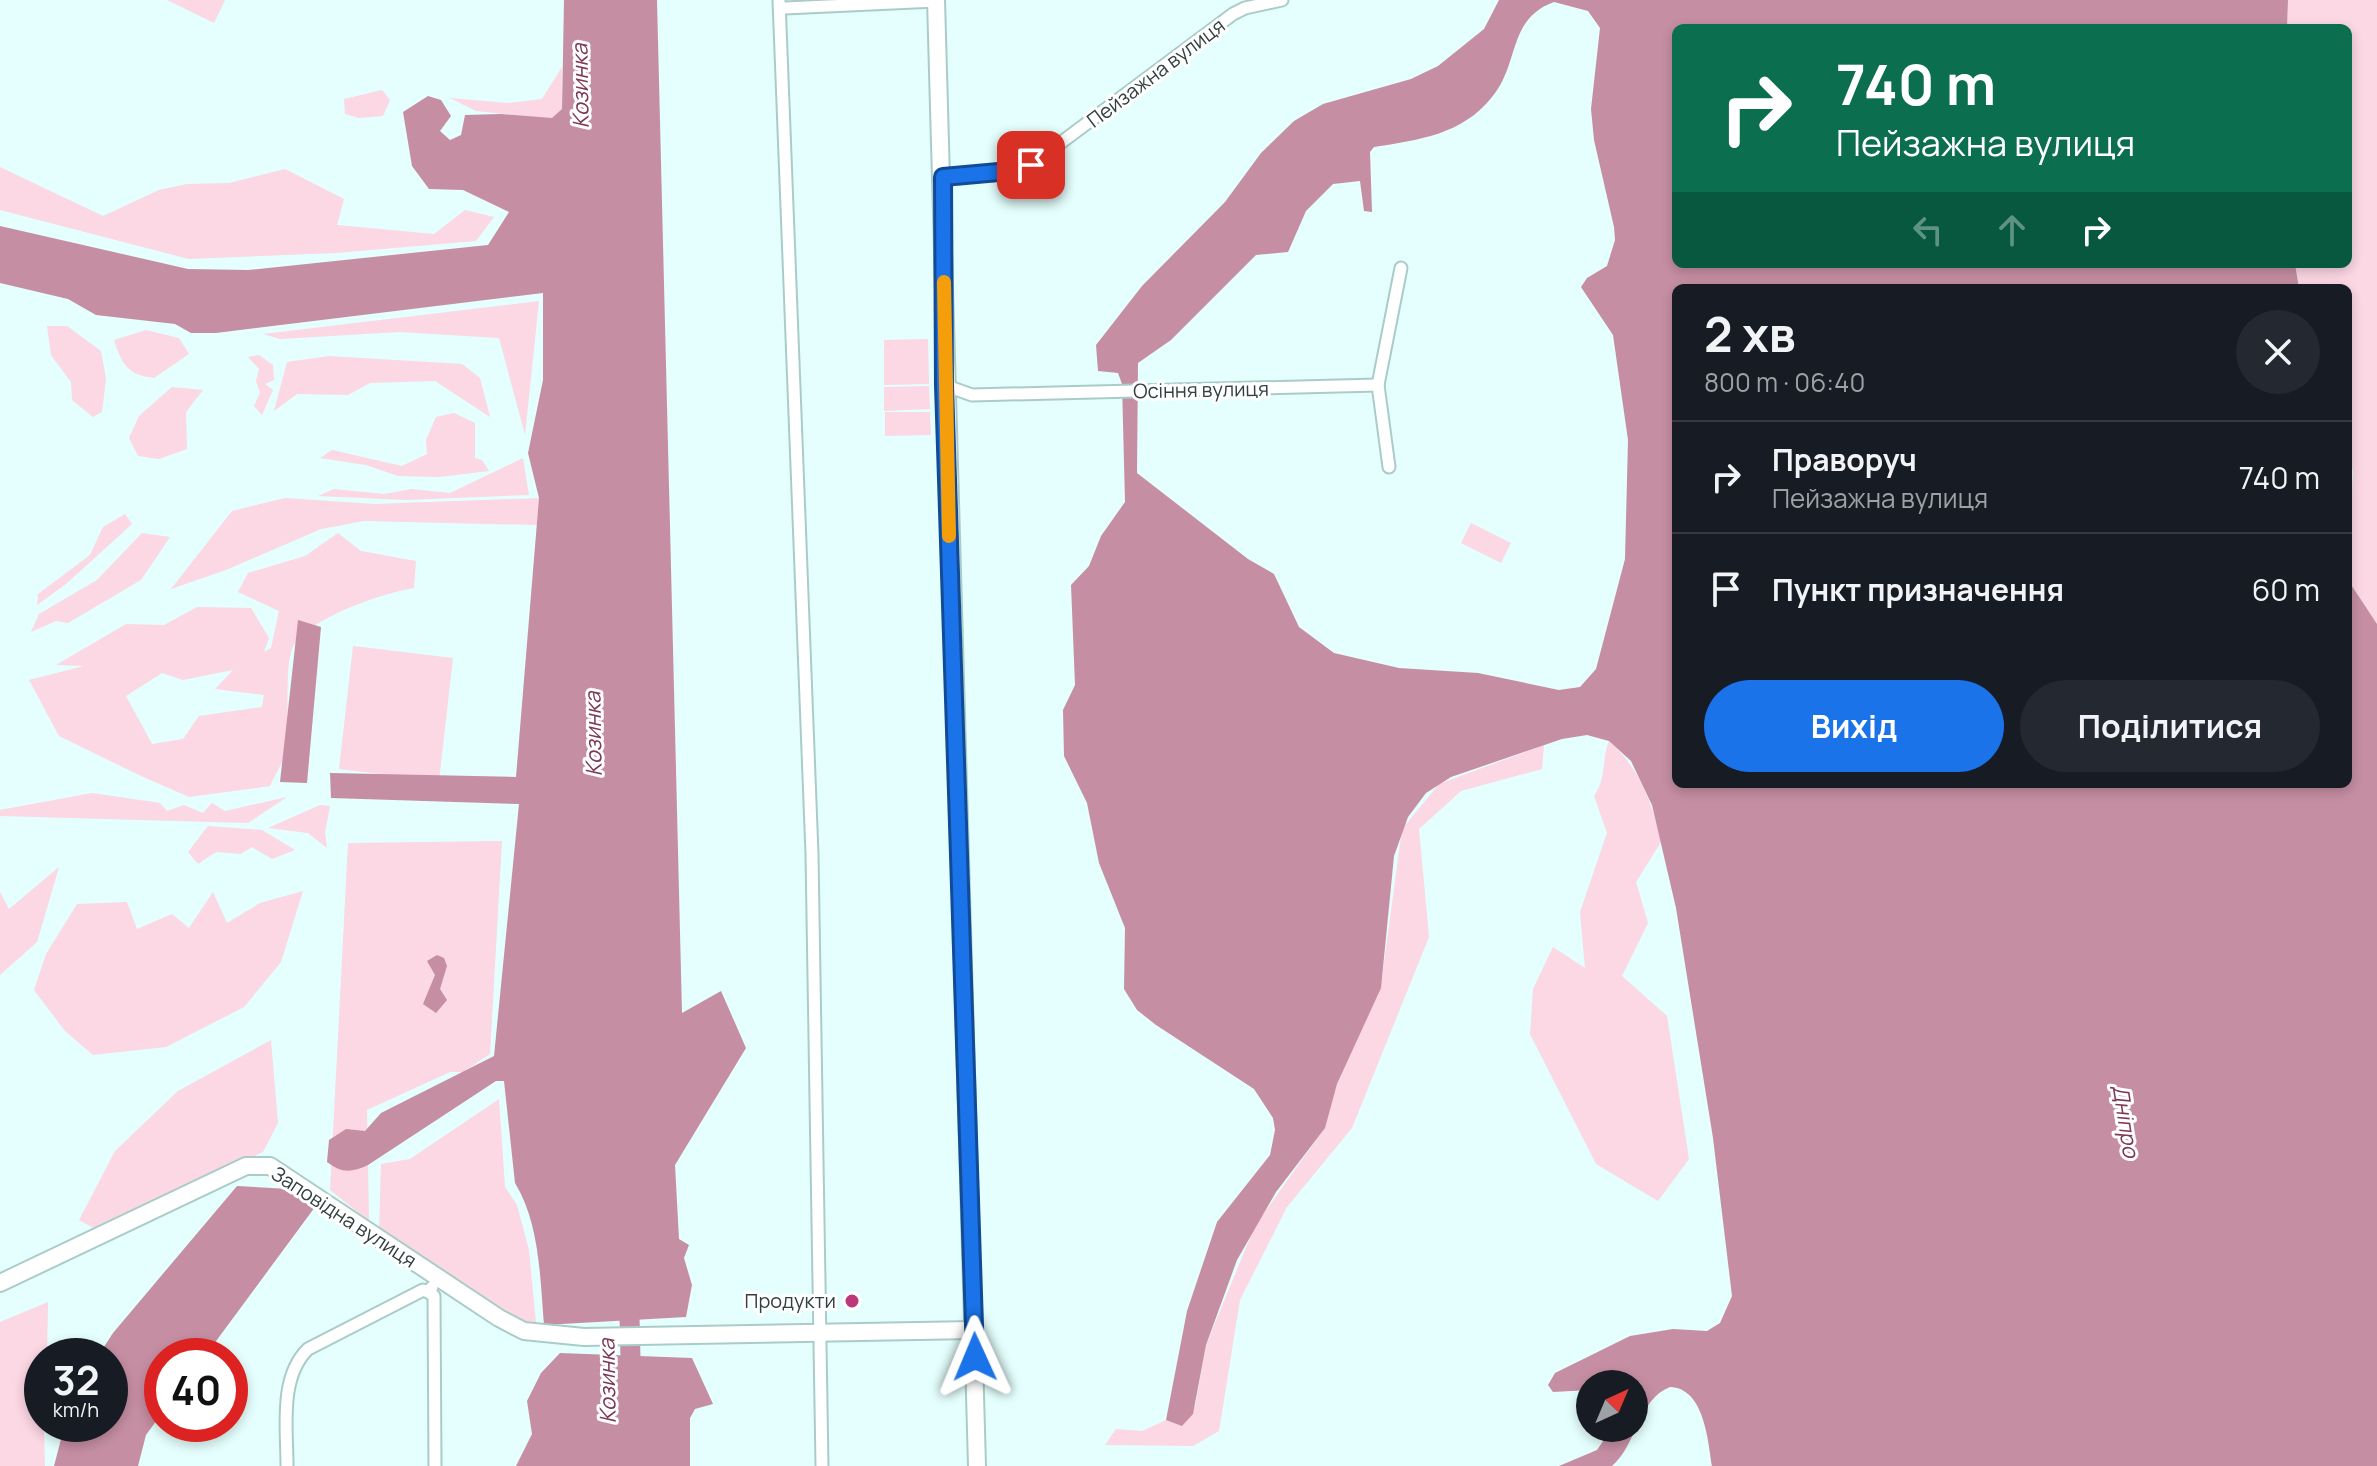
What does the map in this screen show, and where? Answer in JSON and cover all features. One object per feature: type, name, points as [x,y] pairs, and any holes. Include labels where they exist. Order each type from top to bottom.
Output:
[{"type":"street","points":[[822,1466],[812,854],[782,4],[936,0],[943,177],[944,385],[977,1466]]},
{"type":"street","name":"Пейзажна вулиця","points":[[943,177],[1010,171],[1031,165],[1233,14],[1245,8],[1282,0]]},
{"type":"street","points":[[1389,467],[1378,385],[1401,268]]},
{"type":"street","name":"Осіння вулиця","points":[[944,385],[972,395],[1378,385]]},
{"type":"street","name":"Заповідна вулиця","points":[[0,1283],[246,1166],[270,1166],[433,1285],[524,1331],[691,1336],[974,1330]]},
{"type":"street","points":[[287,1466],[288,1392],[295,1361],[308,1349],[433,1285],[435,1466]]},
{"type":"shaded area","points":[[167,0],[225,0],[214,23]]},
{"type":"shaded area","points":[[2288,0],[2377,0],[2377,624],[2352,586],[2352,284],[2298,284],[2296,268],[2352,268],[2352,24],[2287,24]]},
{"type":"shaded area","points":[[562,67],[562,109],[552,119],[476,111],[450,98],[507,103],[542,99]]},
{"type":"shaded area","points":[[382,90],[390,100],[383,116],[359,118],[345,114],[344,99]]},
{"type":"shaded area","points":[[0,167],[103,216],[159,190],[187,184],[229,183],[285,169],[344,199],[337,225],[434,234],[465,210],[494,217],[476,241],[336,253],[189,259],[0,210]]},
{"type":"shaded area","points":[[539,301],[525,435],[499,338],[399,332],[280,339],[263,334]]},
{"type":"shaded area","points":[[47,326],[67,326],[101,351],[106,379],[102,412],[93,417],[72,400],[71,382],[51,355]]},
{"type":"shaded area","points":[[146,330],[179,338],[189,354],[154,378],[132,371],[123,362],[114,340]]},
{"type":"shaded area","points":[[928,339],[929,384],[884,385],[884,340]]},
{"type":"shaded area","points":[[259,355],[273,365],[274,380],[265,384],[273,390],[262,415],[254,406],[260,393],[256,381],[259,369],[248,357]]},
{"type":"shaded area","points":[[329,356],[462,364],[480,378],[490,417],[435,381],[370,383],[348,395],[297,394],[274,411],[287,362]]},
{"type":"shaded area","points":[[929,386],[930,409],[884,411],[884,387]]},
{"type":"shaded area","points":[[172,387],[203,390],[186,412],[187,449],[159,459],[138,456],[129,438],[139,416]]},
{"type":"shaded area","points":[[885,412],[930,412],[931,435],[885,436]]},
{"type":"shaded area","points":[[454,413],[475,423],[475,458],[482,460],[489,471],[439,477],[398,476],[366,465],[320,458],[332,450],[402,466],[427,454],[426,440],[436,417]]},
{"type":"shaded area","points":[[523,458],[529,495],[405,500],[318,496],[334,489],[384,494],[412,489],[450,493]]},
{"type":"shaded area","points":[[285,498],[374,504],[539,498],[537,525],[364,521],[321,529],[226,570],[171,589],[232,511]]},
{"type":"shaded area","points":[[125,514],[132,524],[66,584],[37,605],[38,594],[90,555],[103,527]]},
{"type":"shaded area","points":[[1471,523],[1511,543],[1501,563],[1461,543]]},
{"type":"shaded area","points":[[142,533],[170,537],[141,580],[68,623],[56,621],[31,632],[39,614],[97,580]]},
{"type":"shaded area","points":[[338,533],[361,551],[416,561],[414,588],[348,608],[314,626],[293,647],[288,668],[285,752],[270,786],[189,797],[59,736],[29,680],[84,666],[56,665],[126,624],[164,625],[197,607],[251,608],[269,638],[264,652],[271,648],[279,611],[238,592],[248,573],[305,556]],"holes":[[[233,670],[215,689],[264,695],[262,707],[199,716],[183,739],[152,744],[126,696],[162,673],[183,680]]]},
{"type":"shaded area","points":[[353,646],[453,658],[439,781],[339,769]]},
{"type":"shaded area","points":[[1609,741],[1637,775],[1661,842],[1636,882],[1648,923],[1622,976],[1667,1016],[1689,1159],[1658,1201],[1596,1164],[1530,1034],[1533,989],[1553,947],[1585,968],[1580,912],[1607,833],[1594,796],[1601,783]]},
{"type":"shaded area","points":[[1544,745],[1542,769],[1461,791],[1419,829],[1429,937],[1352,1128],[1287,1207],[1240,1300],[1219,1431],[1193,1446],[1105,1445],[1116,1429],[1142,1431],[1195,1407],[1206,1345],[1255,1226],[1321,1133],[1333,1094],[1382,978],[1402,829],[1439,784]]},
{"type":"shaded area","points":[[92,793],[160,803],[167,811],[184,805],[203,813],[212,803],[225,811],[287,797],[248,823],[0,816],[0,810]]},
{"type":"shaded area","points":[[320,805],[330,806],[325,832],[327,848],[308,833],[268,828]]},
{"type":"shaded area","points":[[208,826],[262,830],[295,850],[272,859],[252,847],[241,854],[216,852],[198,864],[188,852]]},
{"type":"shaded area","points":[[502,841],[490,1054],[463,1072],[450,1072],[367,1110],[369,1221],[330,1190],[348,843]]},
{"type":"shaded area","points":[[59,867],[37,942],[0,975],[0,892],[9,909]]},
{"type":"shaded area","points":[[303,891],[281,962],[244,1007],[166,1047],[93,1055],[65,1031],[34,990],[46,954],[77,904],[127,902],[137,929],[172,914],[189,928],[213,892],[227,923],[260,903]]},
{"type":"shaded area","points":[[271,1040],[278,1123],[263,1152],[97,1230],[79,1220],[115,1151],[178,1091]]},
{"type":"shaded area","points":[[499,1099],[505,1187],[517,1205],[529,1250],[536,1323],[521,1323],[379,1231],[381,1164],[410,1159]]},
{"type":"shaded area","points":[[48,1302],[47,1338],[24,1338],[24,1442],[44,1442],[45,1466],[0,1466],[0,1322]]},
{"type":"water","points":[[564,0],[657,0],[682,1013],[721,991],[746,1048],[675,1165],[679,1239],[689,1245],[684,1258],[692,1285],[686,1317],[544,1325],[534,1234],[530,1216],[515,1183],[504,1081],[496,1081],[368,1165],[346,1171],[327,1162],[329,1140],[346,1129],[365,1131],[381,1113],[494,1056],[519,804],[331,798],[330,773],[516,777],[539,498],[528,453],[543,380],[543,293],[216,333],[191,333],[175,324],[96,315],[68,299],[0,283],[0,226],[188,269],[248,270],[488,245],[509,212],[463,190],[429,189],[412,166],[403,112],[428,96],[441,100],[451,116],[440,131],[450,140],[461,135],[465,115],[552,118],[562,109]]},
{"type":"water","name":"Дніпро","points":[[1499,0],[2288,0],[2287,24],[1672,24],[1672,268],[2296,268],[2298,284],[1672,284],[1672,788],[2352,788],[2352,586],[2377,624],[2377,1466],[1712,1466],[1706,1430],[1697,1406],[1690,1396],[1670,1387],[1659,1393],[1648,1406],[1648,1370],[1576,1370],[1576,1391],[1553,1392],[1548,1385],[1555,1373],[1630,1336],[1673,1329],[1707,1331],[1720,1323],[1732,1296],[1713,1138],[1676,908],[1652,805],[1631,761],[1609,741],[1587,735],[1562,739],[1451,777],[1426,793],[1408,817],[1394,856],[1381,988],[1337,1084],[1325,1128],[1276,1192],[1237,1260],[1206,1345],[1193,1414],[1182,1426],[1166,1420],[1187,1311],[1217,1222],[1270,1155],[1275,1130],[1273,1118],[1254,1089],[1156,1025],[1137,1010],[1124,989],[1125,928],[1099,863],[1087,803],[1064,756],[1063,710],[1075,685],[1071,585],[1089,566],[1101,536],[1125,502],[1122,384],[1118,373],[1098,371],[1096,345],[1142,286],[1225,202],[1261,153],[1294,121],[1323,104],[1411,79],[1438,66],[1484,29]],"holes":[[[1554,2],[1588,11],[1600,28],[1591,109],[1594,140],[1615,240],[1607,266],[1587,278],[1581,287],[1613,335],[1628,440],[1625,559],[1596,669],[1580,687],[1559,690],[1478,673],[1399,668],[1334,653],[1299,627],[1274,574],[1248,559],[1137,473],[1138,363],[1171,340],[1256,255],[1288,252],[1306,211],[1333,184],[1360,181],[1364,211],[1372,212],[1370,152],[1374,147],[1438,134],[1480,110],[1501,84],[1528,19]]]},
{"type":"water","points":[[298,620],[321,627],[307,783],[280,782]]},
{"type":"water","points":[[437,955],[444,958],[447,966],[440,989],[447,1000],[436,1013],[423,1004],[435,975],[427,961]]},
{"type":"water","points":[[237,1186],[289,1189],[315,1207],[218,1338],[144,1338],[144,1442],[138,1466],[54,1466],[60,1442],[128,1442],[128,1338],[110,1338]]},
{"type":"water","points":[[560,1353],[692,1358],[713,1404],[695,1409],[690,1418],[690,1466],[516,1466],[532,1434],[527,1401],[541,1373]]},
{"type":"water","points":[[1602,1442],[1629,1442],[1612,1466],[1559,1466],[1597,1450]]},
{"type":"waterway","name":"Козинка","points":[[629,1296],[631,1380]]},
{"type":"slow traffic","points":[[944,282],[949,536]]},
{"type":"place","name":"Продукти","points":[[852,1301]]},
{"type":"route","points":[[975,1357],[944,385],[943,177],[1010,171],[1031,165]]}]
